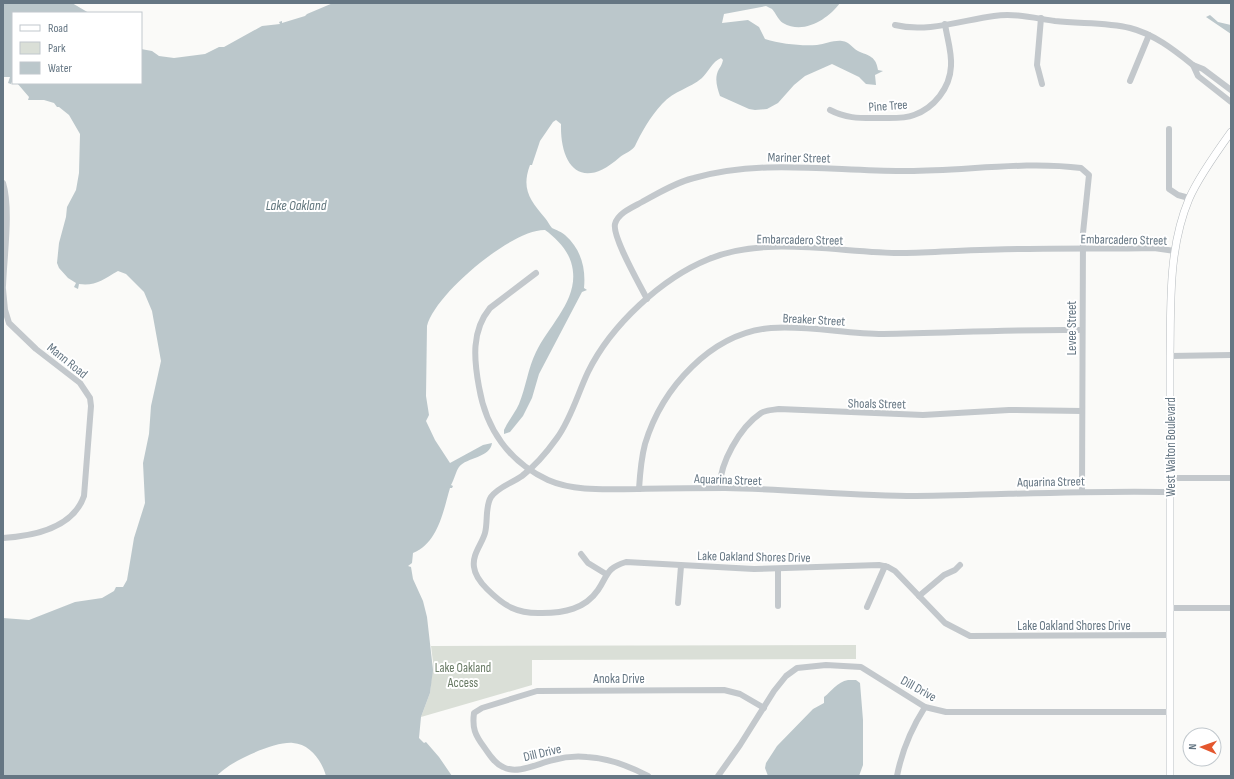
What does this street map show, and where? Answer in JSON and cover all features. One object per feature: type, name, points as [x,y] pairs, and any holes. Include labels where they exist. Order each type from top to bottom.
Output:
[{"type":"main road","name":"West Walton Boulevard","points":[[1170,776],[1171,287],[1175,251],[1182,218],[1189,198],[1231,132]]},
{"type":"street","points":[[895,26],[915,28],[996,15],[1015,15],[1132,29],[1149,35],[1170,47],[1193,65],[1203,69],[1231,90]]},
{"type":"street","points":[[1041,18],[1037,65],[1042,84]]},
{"type":"street","name":"Pine Tree","points":[[830,110],[843,117],[883,118],[912,116],[936,101],[949,76],[950,58],[945,24]]},
{"type":"street","points":[[1130,81],[1149,35]]},
{"type":"street","points":[[1193,65],[1198,76],[1231,102]]},
{"type":"street","points":[[1169,129],[1169,189],[1178,195],[1189,198]]},
{"type":"street","name":"Mariner Street","points":[[647,299],[617,239],[615,224],[619,216],[628,210],[693,178],[752,167],[788,166],[907,172],[1019,166],[1081,168]]},
{"type":"street","name":"Levee Street","points":[[1081,168],[1088,175],[1083,233],[1082,492]]},
{"type":"street","points":[[3,183],[5,190],[6,215],[3,286]]},
{"type":"street","name":"Embarcadero Street","points":[[530,470],[559,436],[590,368],[625,320],[664,284],[688,269],[711,258],[735,251],[765,247],[900,253],[1020,249],[1154,248],[1175,251]]},
{"type":"street","name":"Aquarina Street","points":[[536,273],[490,308],[479,325],[475,344],[476,374],[482,406],[490,426],[503,445],[530,470],[548,480],[564,485],[603,489],[720,488],[864,495],[1170,492]]},
{"type":"street","name":"Mann Road","points":[[3,289],[6,317],[9,323],[36,349],[80,383],[90,398],[84,496],[80,507],[74,515],[50,529],[3,538]]},
{"type":"street","name":"Breaker Street","points":[[639,489],[642,457],[646,442],[662,407],[675,387],[705,354],[736,336],[772,328],[880,334],[1006,330],[1082,330]]},
{"type":"street","points":[[1170,356],[1231,355]]},
{"type":"street","name":"Shoals Street","points":[[720,488],[720,480],[724,464],[736,440],[752,421],[767,411],[779,409],[923,415],[1009,410],[1082,411]]},
{"type":"street","points":[[530,470],[489,499],[485,535],[475,554],[474,568],[478,580],[503,604],[531,613],[543,614],[573,610],[584,604],[597,592],[606,574],[588,563],[581,554]]},
{"type":"street","points":[[1170,478],[1231,478]]},
{"type":"street","name":"Lake Oakland Shores Drive","points":[[606,574],[614,567],[626,562],[681,566],[778,569],[864,564],[885,566],[895,572],[945,623],[970,636],[1170,635]]},
{"type":"street","points":[[919,596],[944,575],[955,570],[960,565]]},
{"type":"street","points":[[678,603],[681,566]]},
{"type":"street","points":[[867,607],[885,566]]},
{"type":"street","points":[[778,569],[778,606]]},
{"type":"street","points":[[1170,608],[1231,608]]},
{"type":"street","name":"Dill Drive","points":[[718,776],[774,691],[792,671],[804,666],[826,665],[861,667],[925,707],[936,711],[1170,712]]},
{"type":"street","name":"Anoka Drive","points":[[474,713],[482,708],[530,692],[575,690],[724,690],[740,694],[764,708]]},
{"type":"street","points":[[897,776],[902,753],[910,731],[925,707]]},
{"type":"street","name":"Dill Drive","points":[[474,713],[472,725],[476,734],[490,756],[504,768],[511,770],[568,757],[587,756],[628,766],[648,776]]},
{"type":"green space","name":"Lake Oakland Access","points":[[856,645],[856,659],[532,660],[532,685],[421,717],[430,693],[433,662],[431,646]]},
{"type":"water","points":[[3,3],[72,3],[87,12],[12,12],[11,84],[8,83],[10,77],[3,77]]},
{"type":"water","name":"Lake Oakland","points":[[333,3],[840,3],[822,20],[807,26],[791,26],[783,23],[772,9],[766,6],[724,14],[722,23],[748,20],[759,27],[765,39],[797,45],[811,45],[842,41],[874,59],[878,70],[883,71],[875,75],[876,85],[866,84],[859,77],[832,64],[805,76],[794,85],[778,103],[767,109],[755,110],[749,109],[720,96],[716,79],[717,72],[723,60],[721,58],[713,64],[702,78],[667,99],[662,104],[643,130],[632,149],[606,167],[594,173],[584,173],[576,169],[569,162],[564,152],[561,124],[556,120],[553,122],[540,141],[532,165],[530,165],[527,173],[526,181],[528,194],[551,227],[564,234],[575,246],[583,266],[584,288],[587,290],[582,292],[539,374],[532,398],[523,416],[510,432],[504,434],[504,430],[519,404],[533,358],[542,341],[563,309],[572,287],[573,275],[571,262],[564,248],[545,230],[531,233],[514,240],[495,251],[459,281],[444,297],[433,313],[427,326],[426,396],[429,415],[426,421],[435,440],[450,463],[483,445],[492,443],[487,452],[483,455],[467,461],[459,467],[451,485],[453,486],[450,488],[442,516],[434,534],[428,542],[413,553],[412,563],[408,566],[411,567],[413,579],[423,601],[427,617],[433,670],[430,693],[421,717],[419,738],[424,743],[426,742],[439,757],[452,776],[326,776],[322,765],[310,750],[299,744],[285,743],[264,749],[241,759],[223,770],[217,776],[3,776],[3,618],[29,620],[75,602],[102,598],[114,591],[116,587],[123,587],[127,580],[134,538],[145,503],[143,463],[149,434],[151,406],[161,361],[152,311],[144,292],[126,274],[118,271],[95,283],[79,284],[78,289],[74,287],[76,283],[68,278],[59,268],[57,263],[59,243],[67,207],[76,190],[79,173],[80,134],[69,115],[57,107],[54,103],[44,100],[28,100],[29,97],[18,84],[142,84],[142,49],[152,51],[159,56],[174,58],[205,54],[219,47],[224,47],[262,26],[280,24],[279,22],[282,21],[282,23],[305,16]]},
{"type":"water","points":[[1210,15],[1218,22],[1231,25],[1231,34],[1206,17]]},
{"type":"water","points":[[848,680],[856,680],[860,683],[863,720],[863,765],[859,776],[768,776],[765,768],[766,763],[777,746],[813,709],[824,703],[824,697],[838,685]]}]
